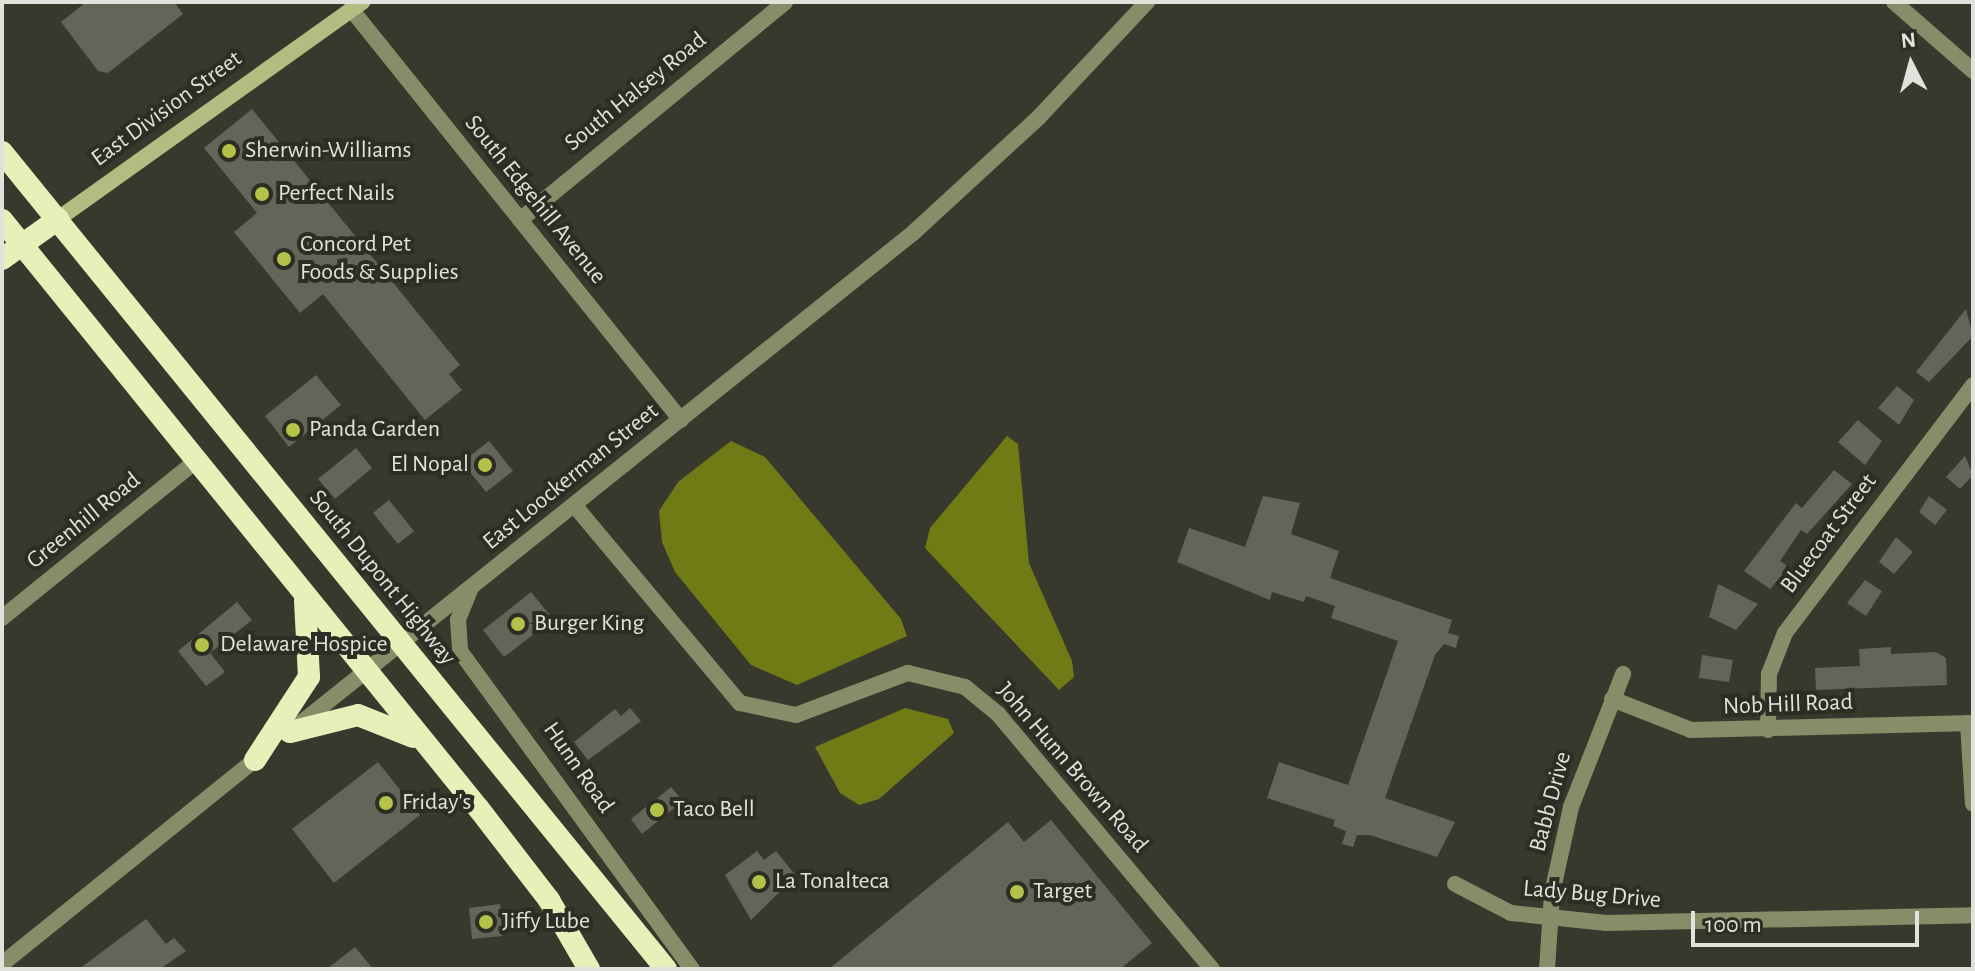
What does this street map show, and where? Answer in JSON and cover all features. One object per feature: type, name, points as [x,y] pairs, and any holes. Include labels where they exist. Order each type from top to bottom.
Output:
[{"type":"highway","name":"South Dupont Highway","points":[[2,152],[666,969]]},
{"type":"highway","name":"East Division Street","points":[[2,259],[58,219]]},
{"type":"highway","points":[[2,220],[424,743],[601,969]]},
{"type":"highway","points":[[255,760],[309,677],[304,595]]},
{"type":"highway","points":[[290,732],[358,715],[424,743]]},
{"type":"highway","points":[[549,900],[589,969]]},
{"type":"main road","name":"East Division Street","points":[[58,219],[357,6]]},
{"type":"street","name":"South Halsey Road","points":[[520,220],[785,2]]},
{"type":"street","name":"East Loockerman Street","points":[[2,964],[924,223],[1039,117],[1147,2]]},
{"type":"street","points":[[1894,2],[1973,71]]},
{"type":"street","name":"South Edgehill Avenue","points":[[357,6],[520,220],[681,420]]},
{"type":"street","name":"Bluecoat Street","points":[[1768,730],[1769,674],[1785,633],[1973,385]]},
{"type":"street","name":"Greenhill Road","points":[[2,618],[196,461]]},
{"type":"street","name":"John Hunn Brown Road","points":[[580,502],[740,703],[796,715],[908,673],[965,687],[998,714],[1212,969]]},
{"type":"street","name":"Hunn Road","points":[[471,588],[458,620],[460,651],[692,969]]},
{"type":"street","name":"Babb Drive","points":[[1547,969],[1549,918],[1571,807],[1623,674]]},
{"type":"street","name":"Nob Hill Road","points":[[1612,699],[1691,730],[1971,723]]},
{"type":"street","points":[[1971,723],[1973,804]]},
{"type":"street","name":"Lady Bug Drive","points":[[1455,884],[1486,905],[1549,918],[1698,926],[1973,915]]},
{"type":"shaded area","points":[[1007,436],[1018,444],[1029,563],[1072,661],[1074,677],[1059,690],[925,548],[930,528]]},
{"type":"shaded area","points":[[731,441],[765,457],[901,619],[907,636],[797,685],[751,665],[675,572],[662,542],[659,511],[678,482]]},
{"type":"shaded area","points":[[905,708],[948,719],[954,733],[879,799],[859,805],[840,793],[815,747]]},
{"type":"building","points":[[86,2],[174,2],[183,14],[108,73],[98,71],[61,22]]},
{"type":"building","points":[[252,109],[460,365],[449,374],[462,390],[425,420],[323,294],[300,313],[234,232],[257,213],[204,148]]},
{"type":"building","points":[[1966,309],[1973,336],[1929,382],[1916,372]]},
{"type":"building","points":[[316,375],[341,405],[289,447],[265,416]]},
{"type":"building","points":[[1897,386],[1914,400],[1899,425],[1878,408]]},
{"type":"building","points":[[1858,420],[1882,441],[1865,465],[1838,442]]},
{"type":"building","points":[[489,441],[513,471],[486,492],[462,462]]},
{"type":"building","points":[[356,448],[372,468],[335,499],[318,479]]},
{"type":"building","points":[[1965,456],[1973,475],[1960,489],[1946,477]]},
{"type":"building","points":[[1834,470],[1852,484],[1807,534],[1801,530],[1780,561],[1789,567],[1770,589],[1744,571],[1796,503],[1802,508]]},
{"type":"building","points":[[1263,496],[1300,503],[1291,534],[1339,551],[1330,578],[1452,620],[1448,633],[1459,636],[1456,648],[1444,644],[1435,655],[1385,798],[1455,822],[1437,857],[1370,835],[1357,835],[1353,847],[1342,844],[1346,831],[1333,826],[1335,820],[1267,798],[1279,762],[1348,785],[1398,641],[1331,618],[1335,606],[1306,596],[1304,602],[1272,592],[1270,600],[1177,562],[1189,528],[1245,547]]},
{"type":"building","points":[[1929,496],[1947,510],[1935,525],[1919,512]]},
{"type":"building","points":[[389,500],[414,531],[398,544],[373,513]]},
{"type":"building","points":[[1896,537],[1913,552],[1894,574],[1879,562]]},
{"type":"building","points":[[1865,580],[1882,591],[1866,616],[1847,603]]},
{"type":"building","points":[[1718,584],[1758,604],[1736,630],[1709,617]]},
{"type":"building","name":"Burger King","points":[[531,592],[553,619],[504,657],[483,630]]},
{"type":"building","points":[[237,602],[252,620],[210,653],[225,672],[206,686],[178,651]]},
{"type":"building","points":[[1891,647],[1891,654],[1936,652],[1946,658],[1947,685],[1816,690],[1815,668],[1860,666],[1859,649]]},
{"type":"building","points":[[1702,655],[1733,660],[1729,682],[1699,678]]},
{"type":"building","points":[[630,708],[641,721],[588,760],[574,742],[615,709],[621,716]]},
{"type":"building","points":[[378,762],[420,815],[334,883],[292,829]]},
{"type":"building","name":"Taco Bell","points":[[671,787],[683,801],[642,834],[631,819]]},
{"type":"building","name":"Target","points":[[1051,820],[1152,943],[1120,969],[829,969],[1008,822],[1024,842]]},
{"type":"building","name":"La Tonalteca","points":[[757,851],[764,860],[776,851],[796,876],[751,920],[725,875]]},
{"type":"building","name":"Jiffy Lube","points":[[500,904],[503,936],[472,939],[469,908]]},
{"type":"building","points":[[146,919],[166,944],[174,938],[186,951],[160,969],[79,969]]},
{"type":"building","points":[[355,947],[373,969],[327,969]]},
{"type":"place","name":"Sherwin-Williams","points":[[229,151]]},
{"type":"place","name":"Perfect Nails","points":[[262,194]]},
{"type":"place","name":"Concord Pet Foods & Supplies","points":[[284,259]]},
{"type":"place","name":"Panda Garden","points":[[293,430]]},
{"type":"place","name":"El Nopal","points":[[485,465]]},
{"type":"place","name":"Burger King","points":[[518,624]]},
{"type":"place","name":"Delaware Hospice","points":[[202,645]]},
{"type":"place","name":"Friday's","points":[[386,803]]},
{"type":"place","name":"Taco Bell","points":[[657,810]]},
{"type":"place","name":"La Tonalteca","points":[[759,882]]},
{"type":"place","name":"Target","points":[[1017,892]]},
{"type":"place","name":"Jiffy Lube","points":[[486,922]]}]
